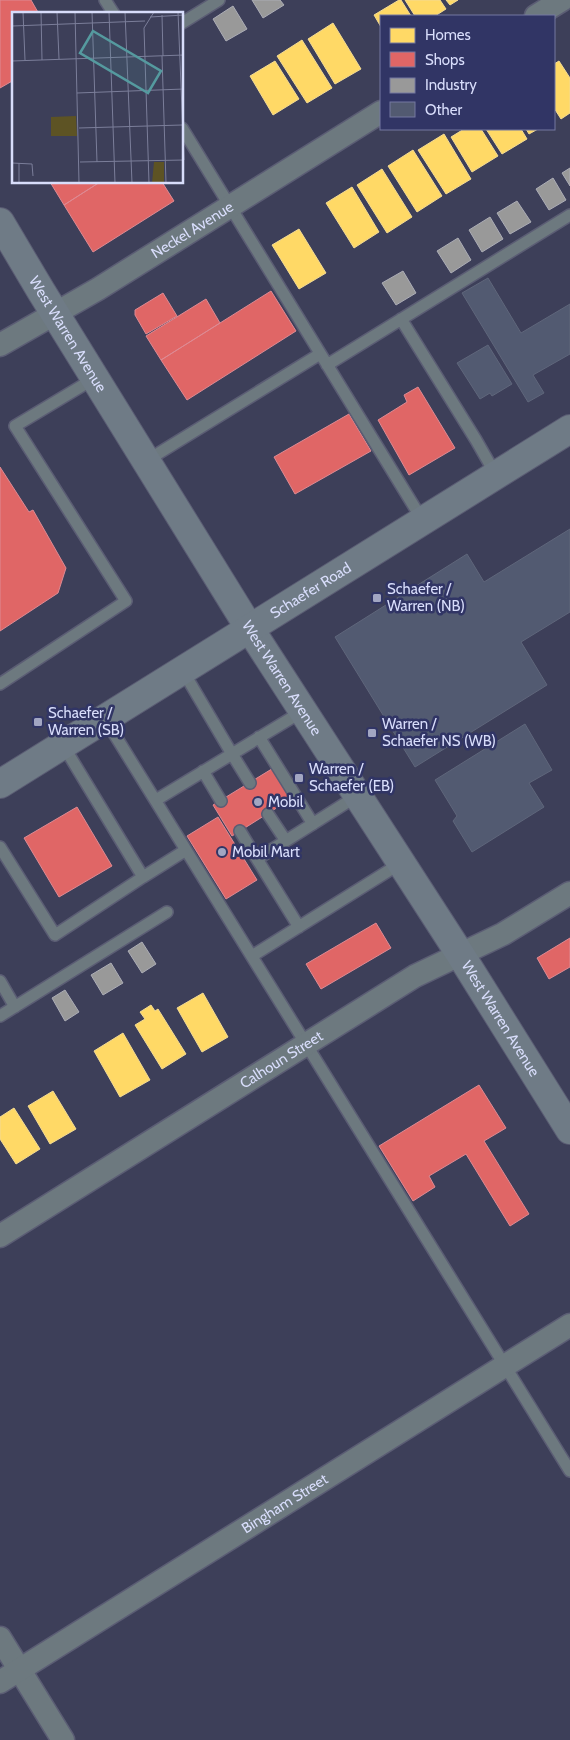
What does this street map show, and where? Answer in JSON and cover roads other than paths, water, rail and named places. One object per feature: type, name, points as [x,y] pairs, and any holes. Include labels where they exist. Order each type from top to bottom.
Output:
[{"type":"main road","name":"West Warren Avenue","points":[[3,234],[55,314],[250,629],[460,954],[570,1130]]},
{"type":"main road","name":"Schaefer Road","points":[[0,784],[570,429]]},
{"type":"street","points":[[538,15],[562,0]]},
{"type":"street","name":"Neckel Avenue","points":[[0,346],[98,289],[380,113]]},
{"type":"street","name":"Calhoun Street","points":[[0,1236],[420,972],[503,934],[570,893]]},
{"type":"street","name":"Bingham Street","points":[[0,1682],[570,1325]]},
{"type":"street","points":[[0,1638],[63,1740]]},
{"type":"lane","points":[[106,0],[113,12]]},
{"type":"lane","points":[[184,22],[219,0]]},
{"type":"lane","points":[[184,131],[423,521]]},
{"type":"lane","points":[[327,365],[570,215]]},
{"type":"lane","points":[[401,319],[496,475]]},
{"type":"lane","points":[[146,461],[320,354]]},
{"type":"lane","points":[[0,684],[126,601],[16,426],[95,378]]},
{"type":"lane","points":[[183,671],[250,783]]},
{"type":"lane","points":[[156,800],[303,711]]},
{"type":"lane","points":[[105,719],[570,1471]]},
{"type":"lane","points":[[259,737],[313,824]]},
{"type":"lane","points":[[63,745],[143,877]]},
{"type":"lane","points":[[203,771],[221,801]]},
{"type":"lane","points":[[257,859],[358,796]]},
{"type":"lane","points":[[268,814],[286,841]]},
{"type":"lane","points":[[240,831],[299,927]]},
{"type":"lane","points":[[0,847],[55,935],[186,850]]},
{"type":"lane","points":[[252,956],[401,864]]},
{"type":"lane","points":[[0,1016],[167,912]]},
{"type":"lane","points":[[0,981],[16,1007]]},
{"type":"place","name":"Schaefer / Warren (NB)","points":[[377,598]]},
{"type":"place","name":"Schaefer / Warren (SB)","points":[[38,722]]},
{"type":"place","name":"Warren / Schaefer NS (WB)","points":[[372,733]]},
{"type":"place","name":"Warren / Schaefer (EB)","points":[[299,778]]},
{"type":"place","name":"Mobil","points":[[258,802]]},
{"type":"place","name":"Mobil Mart","points":[[222,852]]}]
